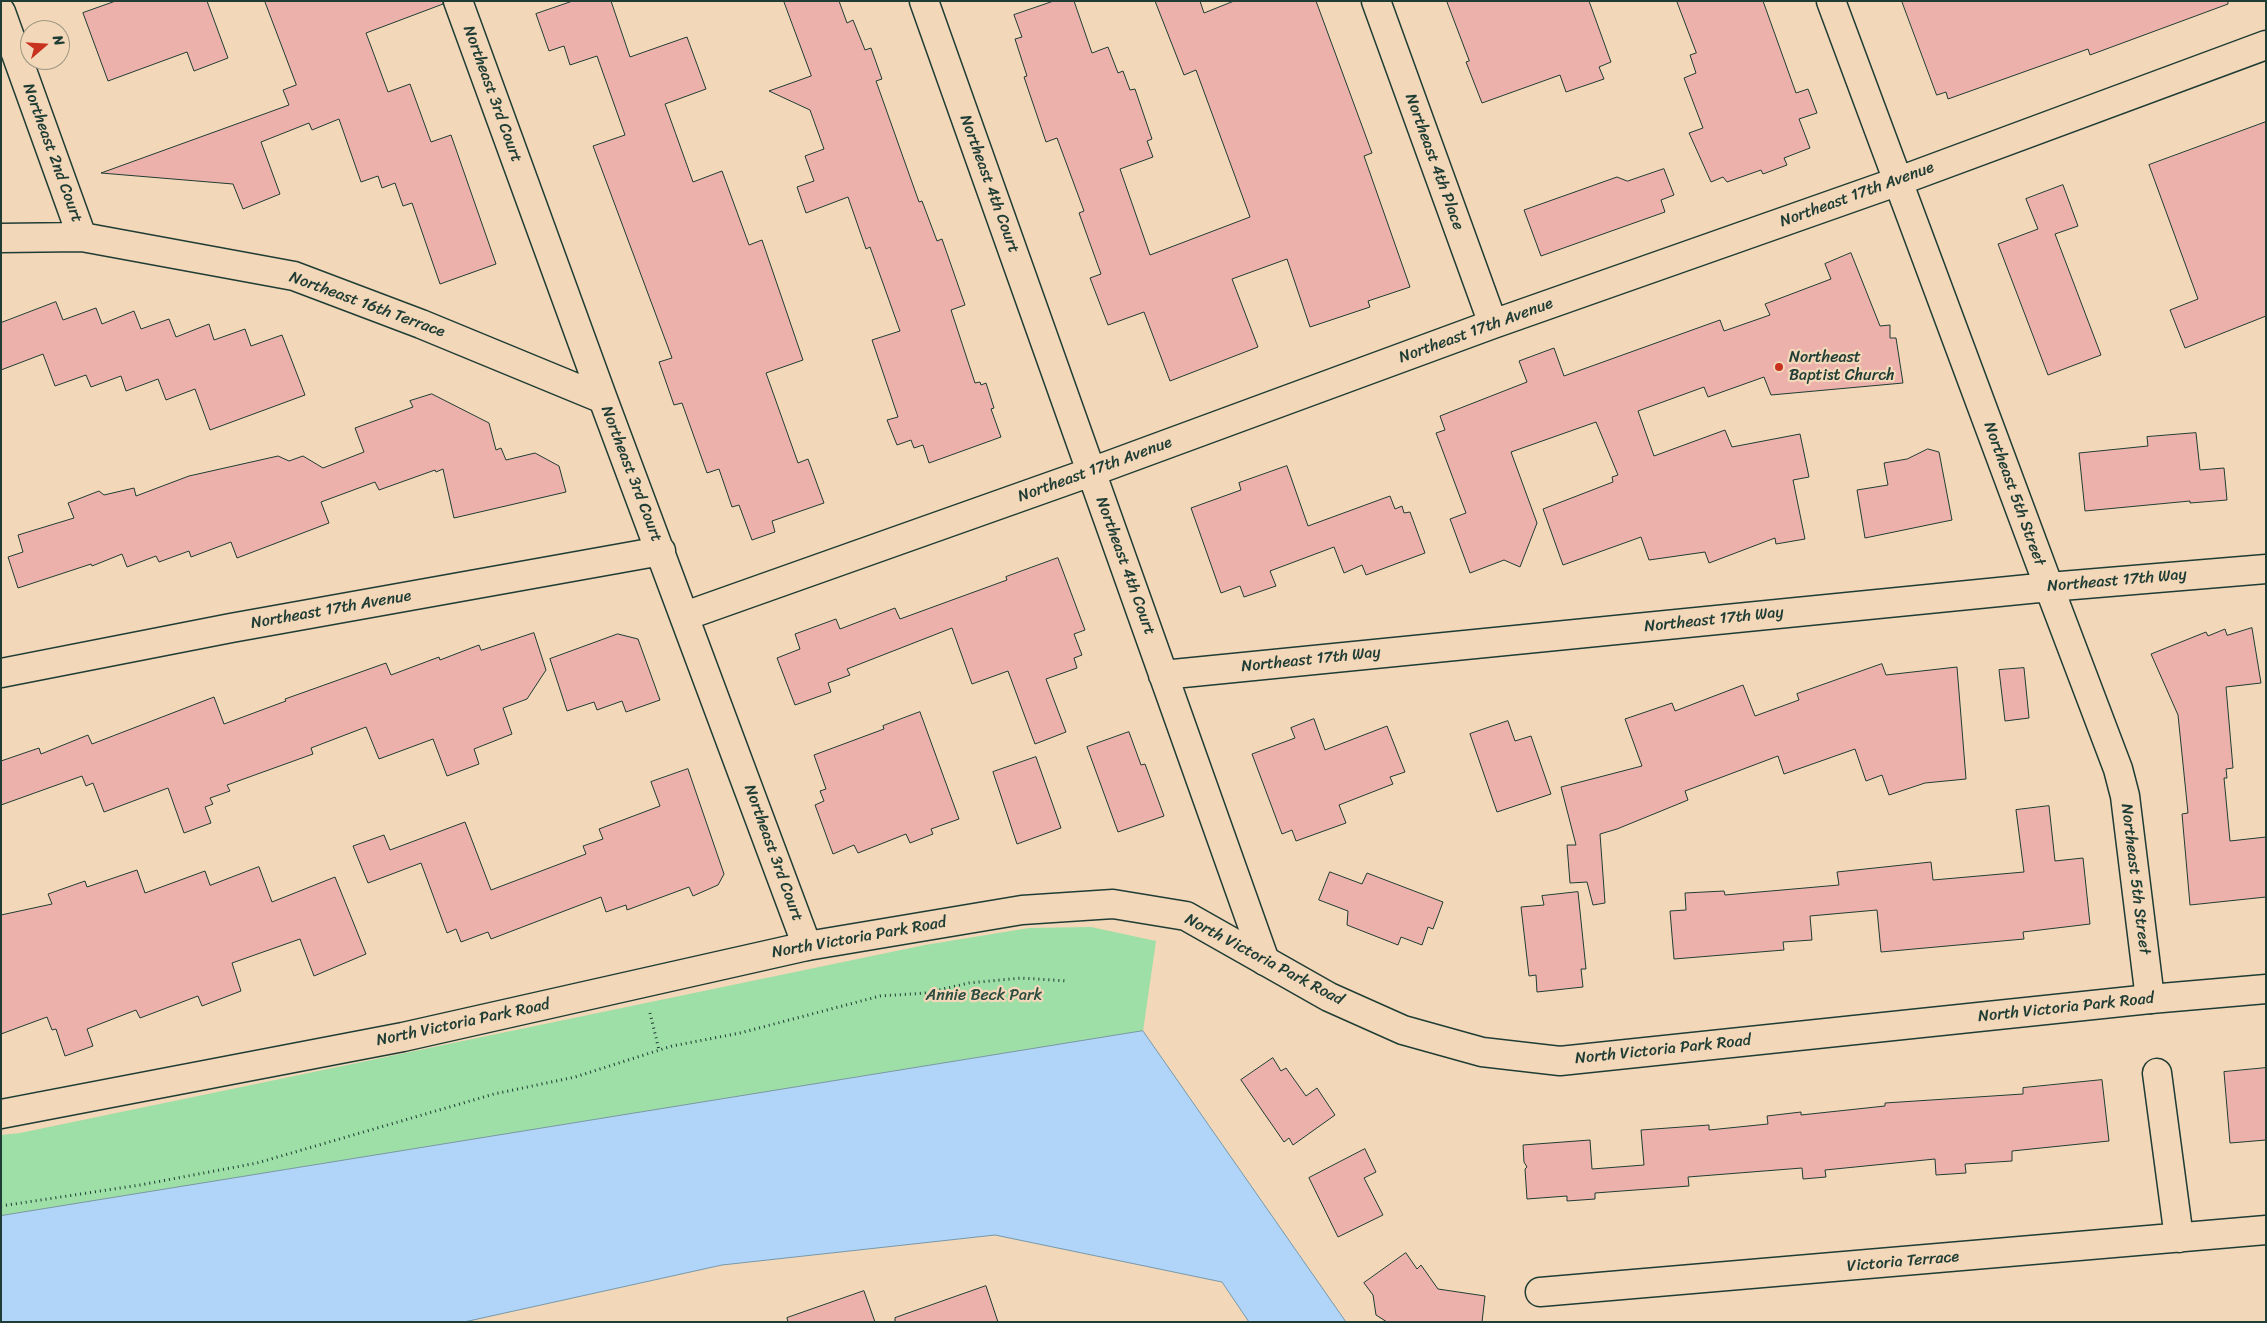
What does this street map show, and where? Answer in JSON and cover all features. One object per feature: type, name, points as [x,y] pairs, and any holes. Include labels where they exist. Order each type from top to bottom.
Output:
[{"type":"street","name":"Northeast 3rd Court","points":[[458,1],[806,946]]},
{"type":"street","name":"Northeast 4th Court","points":[[924,1],[1265,961]]},
{"type":"street","name":"Northeast 4th Place","points":[[1376,1],[1493,324]]},
{"type":"street","name":"Northeast 5th Street","points":[[1832,1],[2118,769],[2124,796],[2150,999]]},
{"type":"street","name":"Northeast 2nd Court","points":[[1,12],[82,237]]},
{"type":"street","name":"Northeast 17th Avenue","points":[[685,616],[1091,472],[1493,324],[1899,182],[2266,45]]},
{"type":"street","name":"Northeast 16th Terrace","points":[[1,238],[82,237],[294,276],[421,324],[603,399]]},
{"type":"street","name":"Northeast 17th Avenue","points":[[1,673],[231,628],[661,551]]},
{"type":"street","name":"Northeast 17th Way","points":[[1163,675],[2049,587],[2266,568]]},
{"type":"street","name":"North Victoria Park Road","points":[[1,1114],[403,1036],[806,946],[1022,910],[1113,904],[1186,916],[1329,997],[1403,1030],[1482,1052],[1560,1061],[2150,999],[2266,989]]},
{"type":"street","points":[[2157,1073],[2180,1238]]},
{"type":"street","name":"Victoria Terrace","points":[[1540,1292],[2266,1230]]},
{"type":"path","points":[[1,1206],[140,1185],[257,1164],[494,1094],[575,1077],[672,1046],[740,1033],[880,996],[926,993],[969,983],[1021,978],[1068,980]]},
{"type":"path","points":[[650,1012],[659,1050]]},
{"type":"green space","name":"Annie Beck Park","points":[[1091,927],[1156,941],[1143,1031],[1,1216],[1,1135],[20,1133],[925,945],[1029,928]]},
{"type":"water","points":[[1143,1031],[1346,1322],[1249,1322],[1222,1282],[995,1235],[722,1265],[464,1322],[1,1322],[1,1216]]},
{"type":"building","points":[[116,1],[207,1],[228,58],[194,71],[187,52],[108,81],[83,13]]},
{"type":"building","points":[[265,1],[443,1],[443,4],[366,33],[388,92],[410,84],[431,142],[451,135],[496,264],[440,284],[412,203],[403,206],[395,183],[382,188],[378,176],[361,182],[339,119],[312,130],[309,123],[261,142],[280,194],[243,209],[233,184],[101,173],[289,105],[283,90],[296,85]]},
{"type":"building","points":[[573,1],[611,1],[630,57],[687,37],[706,89],[665,104],[693,182],[722,171],[749,245],[762,240],[803,360],[766,373],[798,463],[808,459],[824,503],[772,521],[775,532],[752,540],[739,505],[732,507],[719,469],[707,473],[682,403],[674,405],[659,362],[672,358],[593,146],[625,135],[597,56],[570,65],[564,46],[549,51],[536,14]]},
{"type":"building","points":[[784,1],[839,1],[847,23],[853,20],[865,50],[871,48],[882,79],[876,81],[919,202],[922,201],[937,241],[942,239],[965,305],[951,310],[975,383],[980,382],[981,385],[986,383],[994,408],[991,409],[1001,437],[929,463],[923,445],[914,448],[911,440],[897,445],[887,420],[898,417],[872,340],[900,331],[870,247],[866,249],[848,197],[806,213],[797,187],[814,181],[805,156],[824,149],[810,110],[769,91],[811,76]]},
{"type":"building","points":[[1054,1],[1074,1],[1092,53],[1108,47],[1118,73],[1123,71],[1130,90],[1135,89],[1152,139],[1147,141],[1153,157],[1120,169],[1150,255],[1250,217],[1196,70],[1184,75],[1155,1],[1200,1],[1204,13],[1234,1],[1316,1],[1372,153],[1364,156],[1410,287],[1368,301],[1370,307],[1310,327],[1287,259],[1232,279],[1258,347],[1170,381],[1144,312],[1108,325],[1090,278],[1101,274],[1079,213],[1084,211],[1057,138],[1046,142],[1024,77],[1027,76],[1015,39],[1022,37],[1014,15]]},
{"type":"building","points":[[1447,1],[1589,1],[1611,62],[1599,67],[1604,79],[1566,92],[1560,75],[1482,103],[1466,62],[1469,61]]},
{"type":"building","points":[[1677,1],[1763,1],[1796,93],[1808,89],[1817,113],[1799,119],[1810,148],[1784,158],[1787,165],[1763,174],[1761,170],[1727,182],[1723,177],[1711,182],[1689,133],[1703,128],[1684,78],[1696,73],[1690,55],[1696,53]]},
{"type":"building","points":[[1902,1],[2228,1],[2228,4],[2090,55],[2088,49],[1948,99],[1946,92],[1937,95]]},
{"type":"building","points":[[2266,122],[2266,316],[2185,348],[2170,310],[2198,299],[2149,165]]},
{"type":"building","points":[[1664,169],[1674,195],[1661,200],[1665,212],[1541,256],[1524,210],[1617,177],[1627,181]]},
{"type":"building","points":[[2063,185],[2078,226],[2055,234],[2101,355],[2048,375],[1998,244],[2038,229],[2026,199]]},
{"type":"building","points":[[1851,253],[1880,326],[1890,325],[1890,338],[1896,338],[1903,383],[1771,395],[1764,377],[1708,397],[1704,387],[1638,411],[1654,456],[1725,430],[1732,447],[1800,434],[1809,477],[1793,480],[1805,539],[1776,544],[1775,538],[1709,563],[1705,552],[1649,560],[1641,537],[1563,565],[1543,509],[1613,482],[1612,477],[1618,475],[1596,422],[1511,452],[1537,523],[1520,567],[1504,560],[1470,573],[1450,519],[1466,513],[1436,433],[1445,430],[1440,416],[1527,382],[1519,361],[1554,348],[1564,376],[1720,320],[1724,331],[1770,315],[1765,304],[1831,279],[1825,264]]},
{"type":"building","points":[[56,302],[63,320],[96,308],[102,324],[134,311],[141,329],[169,319],[176,337],[209,324],[214,340],[245,329],[251,346],[282,335],[305,395],[210,430],[195,389],[166,400],[158,379],[126,391],[121,376],[91,387],[86,375],[55,386],[43,354],[1,370],[1,323]]},
{"type":"building","points":[[432,394],[489,423],[496,450],[501,448],[506,460],[535,453],[559,466],[566,492],[454,518],[443,469],[436,472],[435,470],[379,490],[375,482],[321,502],[329,523],[237,558],[231,542],[191,557],[189,551],[159,562],[156,556],[127,567],[122,554],[92,566],[91,564],[18,588],[8,557],[23,552],[18,535],[74,518],[68,503],[99,491],[104,495],[134,488],[136,496],[189,476],[278,456],[289,461],[303,456],[323,468],[364,452],[355,428],[413,407],[410,401]]},
{"type":"building","points":[[2196,433],[2200,470],[2224,468],[2227,500],[2190,503],[2190,501],[2085,511],[2079,453],[2148,446],[2147,437]]},
{"type":"building","points":[[1928,449],[1939,452],[1952,520],[1865,538],[1857,490],[1888,485],[1884,463],[1907,459]]},
{"type":"building","points":[[1287,466],[1308,526],[1390,496],[1395,509],[1402,506],[1404,513],[1410,512],[1425,553],[1366,575],[1362,565],[1344,573],[1334,547],[1270,571],[1276,586],[1244,597],[1240,586],[1221,593],[1191,508],[1241,490],[1239,483]]},
{"type":"building","points":[[1058,558],[1085,630],[1074,634],[1082,655],[1074,658],[1077,668],[1046,679],[1066,732],[1035,744],[1008,671],[972,684],[952,628],[847,669],[850,675],[828,683],[831,692],[795,705],[777,658],[800,649],[795,634],[836,619],[840,629],[895,608],[900,619],[1007,580],[1006,577]]},
{"type":"building","points":[[2252,628],[2261,683],[2226,687],[2233,768],[2226,769],[2227,778],[2224,778],[2230,841],[2266,837],[2266,897],[2190,905],[2182,814],[2188,813],[2178,715],[2151,654],[2206,632],[2208,636],[2225,629],[2227,635]]},
{"type":"building","points":[[534,633],[546,670],[527,699],[503,708],[512,734],[474,749],[479,764],[447,776],[433,739],[379,759],[366,727],[311,748],[313,754],[227,785],[230,791],[210,798],[213,804],[205,807],[211,823],[184,833],[168,788],[104,812],[93,783],[86,786],[82,776],[1,805],[1,761],[39,748],[41,754],[88,735],[92,744],[214,697],[224,724],[286,701],[285,699],[386,663],[391,675],[439,657],[440,660],[479,645],[481,650]]},
{"type":"building","points":[[618,634],[638,639],[660,700],[626,712],[622,701],[597,710],[594,702],[567,711],[550,659]]},
{"type":"building","points":[[1882,664],[1886,675],[1957,667],[1966,779],[1925,783],[1889,795],[1882,775],[1866,781],[1855,749],[1784,774],[1778,756],[1685,791],[1688,800],[1600,834],[1605,903],[1593,905],[1587,882],[1570,883],[1567,845],[1576,845],[1561,787],[1642,766],[1625,719],[1672,703],[1675,711],[1743,685],[1755,716],[1799,700],[1797,694]]},
{"type":"building","points":[[2024,668],[2029,718],[2005,721],[1999,670]]},
{"type":"building","points":[[920,712],[959,819],[931,829],[933,834],[910,843],[906,834],[858,853],[854,845],[833,854],[815,805],[824,801],[820,791],[826,789],[814,755],[884,729],[883,726]]},
{"type":"building","points":[[1314,719],[1325,750],[1387,726],[1405,772],[1390,777],[1393,784],[1339,805],[1346,823],[1296,841],[1292,830],[1282,834],[1252,754],[1295,738],[1291,728]]},
{"type":"building","points":[[1508,721],[1515,741],[1531,736],[1551,794],[1497,812],[1470,734]]},
{"type":"building","points":[[1129,732],[1141,765],[1145,764],[1164,816],[1118,832],[1087,747]]},
{"type":"building","points":[[1036,757],[1061,828],[1017,844],[993,772]]},
{"type":"building","points":[[688,769],[724,874],[718,885],[693,896],[689,887],[627,910],[626,905],[606,912],[601,897],[491,939],[488,932],[461,942],[456,929],[447,933],[421,863],[368,883],[353,846],[384,835],[390,850],[465,822],[491,890],[586,854],[583,846],[603,839],[599,829],[660,806],[651,782]]},
{"type":"building","points":[[2049,806],[2055,861],[2083,858],[2090,924],[2023,932],[2024,939],[1881,952],[1877,910],[1810,916],[1812,940],[1783,942],[1784,950],[1674,959],[1670,911],[1686,910],[1685,893],[1724,891],[1725,895],[1839,885],[1837,872],[1931,862],[1933,880],[2024,872],[2016,810]]},
{"type":"building","points":[[259,867],[272,902],[335,877],[366,954],[314,976],[300,939],[232,963],[241,991],[202,1006],[198,996],[140,1018],[136,1010],[87,1029],[93,1046],[65,1056],[56,1029],[52,1030],[47,1017],[1,1034],[1,915],[52,904],[48,894],[85,881],[87,887],[137,870],[145,893],[205,871],[210,885]]},
{"type":"building","points":[[1330,872],[1362,884],[1367,873],[1443,902],[1433,929],[1428,927],[1422,945],[1401,937],[1398,945],[1347,925],[1348,911],[1319,900]]},
{"type":"building","points":[[1578,892],[1586,969],[1581,969],[1583,987],[1537,992],[1536,975],[1529,976],[1521,907],[1544,905],[1542,896]]},
{"type":"building","points":[[1273,1058],[1281,1071],[1286,1068],[1306,1096],[1317,1088],[1335,1115],[1293,1145],[1289,1138],[1284,1142],[1241,1080]]},
{"type":"building","points":[[2266,1068],[2266,1140],[2230,1143],[2224,1072]]},
{"type":"building","points":[[2102,1080],[2109,1141],[2012,1151],[2012,1161],[1965,1164],[1966,1173],[1936,1175],[1935,1159],[1825,1170],[1826,1177],[1803,1179],[1802,1168],[1688,1177],[1689,1186],[1595,1193],[1595,1199],[1567,1201],[1567,1196],[1527,1199],[1525,1169],[1527,1167],[1524,1162],[1523,1145],[1590,1140],[1592,1169],[1644,1165],[1641,1130],[1709,1125],[1709,1130],[1768,1124],[1767,1116],[1801,1112],[1801,1115],[1885,1106],[1885,1103],[2023,1094],[2023,1088]]},
{"type":"building","points":[[1365,1149],[1376,1172],[1364,1178],[1383,1215],[1338,1237],[1309,1178]]},
{"type":"building","points":[[1406,1253],[1417,1269],[1421,1265],[1438,1289],[1485,1296],[1482,1322],[1387,1322],[1376,1315],[1373,1295],[1364,1283]]},
{"type":"building","points":[[986,1286],[998,1322],[895,1322],[895,1318]]},
{"type":"building","points":[[864,1291],[875,1322],[788,1322],[787,1318]]},
{"type":"place","name":"Northeast Baptist Church","points":[[1779,367]]}]
